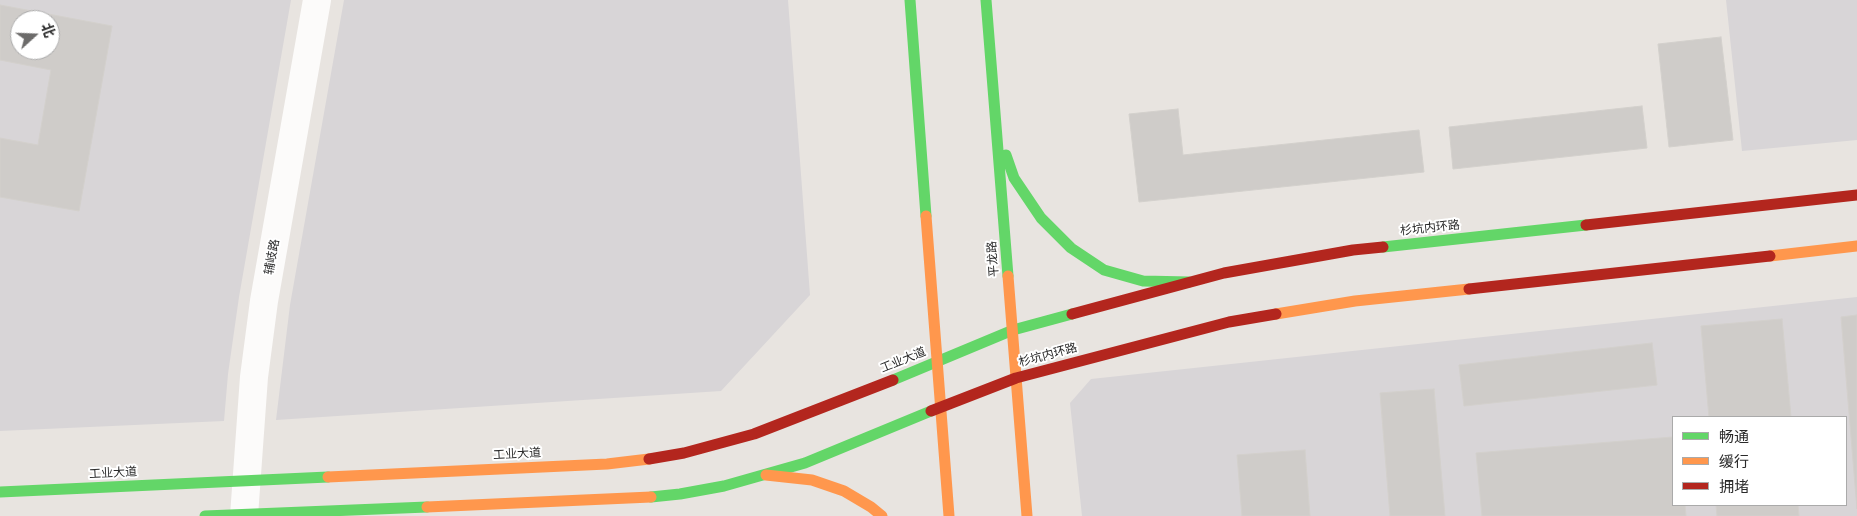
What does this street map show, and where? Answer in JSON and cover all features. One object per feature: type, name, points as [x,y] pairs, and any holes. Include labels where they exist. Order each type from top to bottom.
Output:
[{"type":"street","name":"辅岐路","points":[[244,515],[254,377],[264,301],[317,0]]},
{"type":"street","points":[[910,0],[949,516]]},
{"type":"street","name":"平龙路","points":[[986,0],[1027,516]]},
{"type":"street","points":[[997,127],[1014,178],[1041,218],[1070,248],[1104,270],[1143,281],[1189,282]]},
{"type":"street","name":"杉坑内环路","points":[[1013,330],[1224,273],[1352,250],[1857,195]]},
{"type":"street","name":"杉坑内环路","points":[[1016,378],[1229,322],[1355,301],[1857,246]]},
{"type":"street","name":"工业大道","points":[[0,492],[608,464],[675,455],[754,434],[1013,330]]},
{"type":"street","points":[[205,516],[628,499],[680,494],[724,486],[805,463],[1016,378]]},
{"type":"street","points":[[766,475],[812,480],[844,491],[882,516]]},
{"type":"shaded area","points":[[0,0],[291,0],[239,297],[228,374],[224,421],[0,431]]},
{"type":"shaded area","points":[[344,0],[788,0],[810,295],[721,391],[276,420],[290,305]]},
{"type":"shaded area","points":[[1726,0],[1857,0],[1857,140],[1742,151]]},
{"type":"shaded area","points":[[1857,297],[1857,516],[1082,516],[1070,403],[1091,379]]},
{"type":"building","points":[[0,5],[27,10],[10,10],[10,60],[60,60],[60,16],[112,26],[79,211],[0,197],[0,138],[38,145],[51,70],[0,60]]},
{"type":"building","points":[[1721,37],[1733,140],[1669,147],[1658,44]]},
{"type":"building","points":[[1642,106],[1647,148],[1453,169],[1449,127]]},
{"type":"building","points":[[1178,109],[1183,155],[1419,130],[1424,172],[1139,202],[1129,114]]},
{"type":"building","points":[[1857,315],[1857,509],[1841,317]]},
{"type":"building","points":[[1782,319],[1791,416],[1709,416],[1701,326]]},
{"type":"building","points":[[1652,343],[1657,385],[1464,406],[1459,365]]},
{"type":"building","points":[[1434,389],[1445,516],[1390,516],[1380,393]]},
{"type":"building","points":[[1672,437],[1672,506],[1685,506],[1686,516],[1482,516],[1476,453]]},
{"type":"building","points":[[1305,450],[1310,516],[1242,516],[1237,455]]},
{"type":"building","points":[[1716,506],[1798,506],[1799,516],[1717,516]]},
{"type":"traffic: fast","points":[[910,0],[926,216]]},
{"type":"traffic: fast","points":[[986,0],[1008,276]]},
{"type":"traffic: fast","points":[[1006,155],[1014,178],[1041,218],[1071,248],[1104,270],[1143,281],[1189,282]]},
{"type":"traffic: fast","points":[[1383,247],[1586,225]]},
{"type":"traffic: fast","points":[[893,380],[1013,330],[1072,314]]},
{"type":"traffic: fast","points":[[651,497],[724,486],[805,463],[931,411]]},
{"type":"traffic: fast","points":[[0,492],[328,477]]},
{"type":"traffic: fast","points":[[205,516],[427,507]]},
{"type":"traffic: slow","points":[[926,216],[949,516]]},
{"type":"traffic: slow","points":[[1770,256],[1857,246]]},
{"type":"traffic: slow","points":[[1008,276],[1027,516]]},
{"type":"traffic: slow","points":[[1276,314],[1355,301],[1469,289]]},
{"type":"traffic: slow","points":[[328,477],[607,464],[649,459]]},
{"type":"traffic: slow","points":[[766,475],[812,480],[844,491],[882,516]]},
{"type":"traffic: slow","points":[[427,507],[651,497]]},
{"type":"traffic: jam","points":[[1586,225],[1857,195]]},
{"type":"traffic: jam","points":[[1072,314],[1224,273],[1353,250],[1383,247]]},
{"type":"traffic: jam","points":[[1469,289],[1770,256]]},
{"type":"traffic: jam","points":[[931,411],[1016,378],[1229,322],[1276,314]]},
{"type":"traffic: jam","points":[[649,459],[684,453],[754,434],[893,380]]}]
